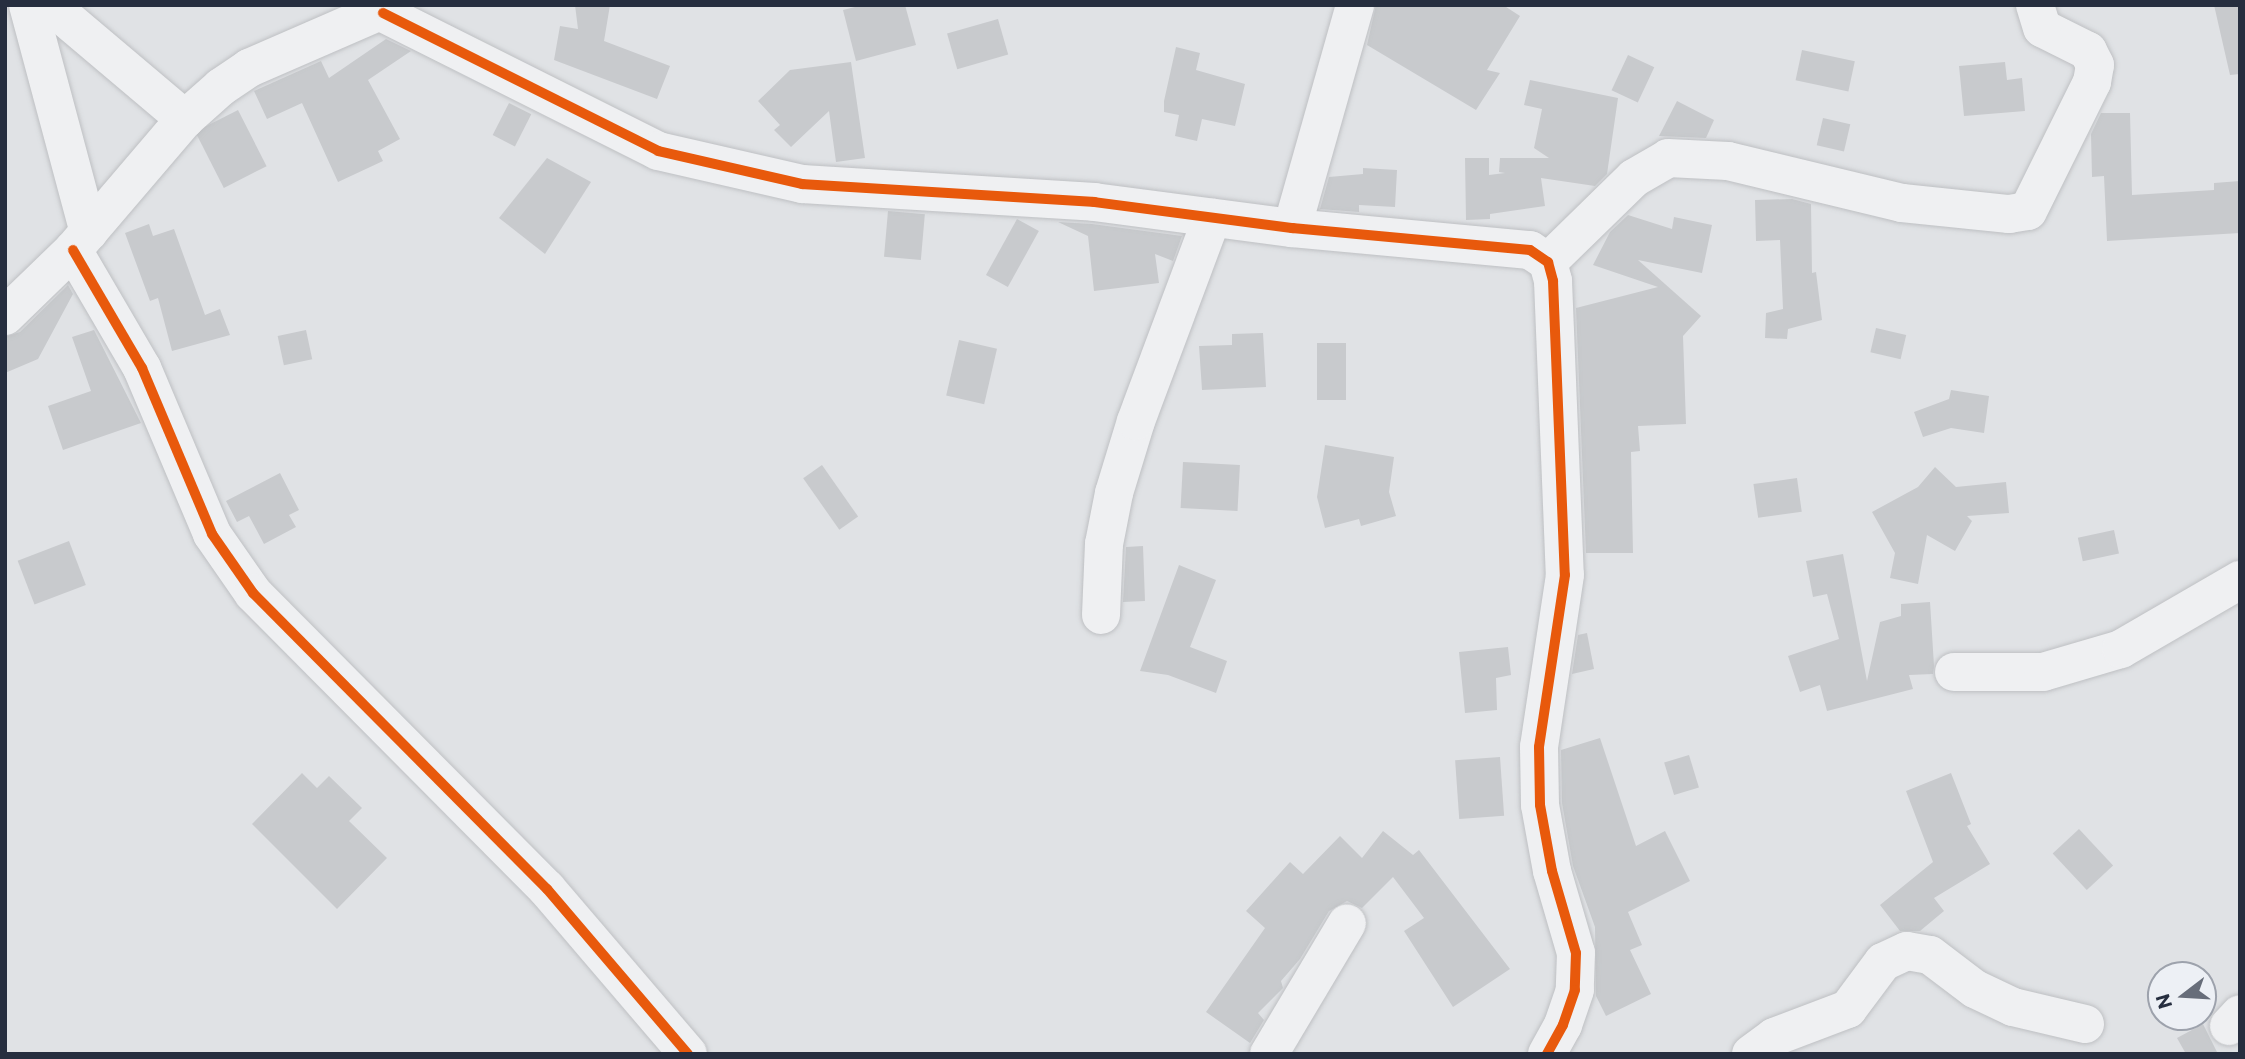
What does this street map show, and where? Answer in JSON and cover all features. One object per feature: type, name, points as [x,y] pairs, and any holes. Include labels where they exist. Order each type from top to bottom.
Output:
[{"type":"street","points":[[28,5],[81,241],[142,368],[212,534],[253,593],[547,889],[688,1054]]},
{"type":"street","points":[[50,5],[185,119]]},
{"type":"street","points":[[1292,228],[1355,5]]},
{"type":"street","points":[[1548,262],[1634,178],[1668,158],[1728,161],[1902,203],[2009,214],[2028,211],[2086,94],[2095,65],[2088,51],[2042,28],[2035,5]]},
{"type":"street","points":[[5,316],[81,241],[185,119],[249,68],[388,9],[659,151],[803,184],[1094,202],[1292,228],[1530,250],[1548,262],[1553,281],[1554,380],[1565,575],[1539,747],[1540,805],[1552,871],[1576,953],[1575,990],[1563,1025],[1547,1054]]},
{"type":"street","points":[[1101,615],[1104,544],[1114,493],[1136,421],[1212,218]]},
{"type":"street","points":[[1954,672],[2043,672],[2121,649],[2240,580]]},
{"type":"street","points":[[1269,1054],[1347,923]]},
{"type":"street","points":[[1751,1054],[1774,1037],[1848,1009],[1883,962],[1907,951],[1930,955],[1975,989],[2012,1007],[2085,1024]]},
{"type":"building","points":[[575,5],[610,5],[604,41],[670,66],[657,99],[554,60],[560,26],[578,29]]},
{"type":"building","points":[[863,5],[905,5],[916,45],[856,61],[843,10]]},
{"type":"building","points":[[1376,5],[1503,5],[1520,16],[1487,70],[1500,73],[1476,110],[1367,45]]},
{"type":"building","points":[[2214,5],[2240,5],[2240,74],[2230,75]]},
{"type":"building","points":[[998,19],[1008,55],[957,69],[947,34]]},
{"type":"building","points":[[386,39],[411,51],[368,80],[400,139],[378,151],[383,161],[338,182],[302,103],[267,119],[254,91],[321,61],[329,78]]},
{"type":"building","points":[[1176,47],[1200,53],[1196,70],[1245,84],[1235,126],[1202,119],[1197,141],[1175,136],[1179,115],[1164,112],[1164,101]]},
{"type":"building","points":[[1802,50],[1855,61],[1848,92],[1796,80]]},
{"type":"building","points":[[1628,55],[1654,67],[1638,103],[1612,90]]},
{"type":"building","points":[[851,62],[865,158],[836,162],[829,111],[791,147],[774,130],[780,125],[758,101],[790,70]]},
{"type":"building","points":[[2005,62],[2007,80],[2022,78],[2025,111],[1964,116],[1959,66]]},
{"type":"building","points":[[1530,80],[1618,98],[1607,174],[1595,186],[1541,178],[1545,206],[1490,214],[1490,219],[1466,220],[1465,158],[1489,158],[1489,175],[1505,173],[1499,172],[1500,158],[1549,158],[1534,148],[1542,109],[1524,105]]},
{"type":"building","points":[[1677,101],[1714,120],[1706,138],[1659,136]]},
{"type":"building","points":[[509,103],[531,114],[515,146],[493,135]]},
{"type":"building","points":[[238,110],[267,166],[224,188],[195,132]]},
{"type":"building","points":[[2101,113],[2130,113],[2132,195],[2214,190],[2214,183],[2240,181],[2240,233],[2107,241],[2104,176],[2092,177],[2091,134]]},
{"type":"building","points":[[1823,118],[1850,124],[1844,152],[1817,145]]},
{"type":"building","points":[[547,158],[591,182],[545,254],[499,218]]},
{"type":"building","points":[[1363,168],[1397,170],[1395,207],[1359,205],[1359,212],[1320,209],[1329,177],[1363,174]]},
{"type":"building","points":[[1792,199],[1811,204],[1812,273],[1816,272],[1822,320],[1788,329],[1787,339],[1765,338],[1766,313],[1783,309],[1780,240],[1756,241],[1755,200]]},
{"type":"building","points":[[888,211],[925,214],[921,260],[884,257]]},
{"type":"building","points":[[1628,215],[1672,229],[1674,217],[1712,225],[1702,273],[1638,260],[1701,316],[1683,336],[1686,424],[1638,426],[1640,451],[1631,452],[1633,553],[1586,553],[1576,308],[1658,287],[1593,265],[1610,232]]},
{"type":"building","points":[[1017,219],[1039,231],[1008,287],[986,275]]},
{"type":"building","points":[[1058,222],[1182,236],[1173,261],[1155,254],[1159,283],[1094,291],[1088,236]]},
{"type":"building","points":[[149,224],[153,236],[174,229],[205,315],[220,309],[230,335],[172,351],[158,298],[150,301],[125,233]]},
{"type":"building","points":[[68,285],[73,294],[38,359],[5,373],[5,337],[20,332]]},
{"type":"building","points":[[1876,328],[1906,335],[1901,359],[1870,352]]},
{"type":"building","points":[[94,330],[141,423],[63,450],[48,406],[91,391],[72,337]]},
{"type":"building","points":[[306,330],[312,359],[284,365],[278,336]]},
{"type":"building","points":[[1263,333],[1266,387],[1202,390],[1199,346],[1232,345],[1232,334]]},
{"type":"building","points":[[959,340],[997,349],[984,404],[946,396]]},
{"type":"building","points":[[1317,343],[1346,343],[1346,400],[1317,400]]},
{"type":"building","points":[[1951,390],[1989,396],[1984,433],[1951,428],[1923,437],[1914,412],[1949,399]]},
{"type":"building","points":[[1325,445],[1394,457],[1389,492],[1396,516],[1361,526],[1359,519],[1325,528],[1317,497]]},
{"type":"building","points":[[1183,462],[1240,465],[1238,511],[1181,508]]},
{"type":"building","points":[[822,465],[858,517],[839,530],[803,478]]},
{"type":"building","points":[[1935,467],[1956,487],[2006,482],[2009,513],[1967,516],[1972,521],[1955,551],[1927,535],[1918,584],[1890,578],[1895,553],[1872,512],[1918,487]]},
{"type":"building","points":[[280,473],[299,510],[289,515],[296,527],[264,544],[249,516],[237,522],[226,501]]},
{"type":"building","points":[[1797,478],[1802,512],[1758,518],[1753,484]]},
{"type":"building","points":[[2114,530],[2119,553],[2083,561],[2078,538]]},
{"type":"building","points":[[69,541],[86,585],[34,605],[18,561]]},
{"type":"building","points":[[1143,546],[1145,601],[1123,602],[1126,547]]},
{"type":"building","points":[[1843,554],[1867,681],[1880,622],[1901,616],[1901,604],[1930,602],[1934,666],[1933,674],[1909,675],[1913,689],[1827,711],[1820,685],[1800,692],[1788,656],[1839,639],[1827,594],[1813,597],[1806,561]]},
{"type":"building","points":[[1179,565],[1216,580],[1190,647],[1227,661],[1216,693],[1168,675],[1140,671]]},
{"type":"building","points":[[1587,633],[1594,669],[1572,674],[1578,635]]},
{"type":"building","points":[[1508,647],[1511,675],[1496,678],[1497,710],[1465,713],[1459,652]]},
{"type":"building","points":[[1600,738],[1636,846],[1665,831],[1690,881],[1628,912],[1642,945],[1630,950],[1651,994],[1606,1016],[1596,996],[1595,927],[1573,866],[1562,803],[1561,750]]},
{"type":"building","points":[[1689,755],[1699,788],[1674,795],[1664,763]]},
{"type":"building","points":[[1500,757],[1504,816],[1459,819],[1455,760]]},
{"type":"building","points":[[302,773],[317,788],[329,776],[362,808],[349,821],[387,858],[337,909],[252,824]]},
{"type":"building","points":[[1951,773],[1971,824],[1967,826],[1990,864],[1934,898],[1944,911],[1920,931],[1900,931],[1880,905],[1933,862],[1906,791]]},
{"type":"building","points":[[2079,829],[2113,866],[2087,890],[2053,854]]},
{"type":"building","points":[[1383,831],[1413,855],[1419,850],[1510,969],[1453,1007],[1404,931],[1424,918],[1393,877],[1362,908],[1347,901],[1329,911],[1300,959],[1281,981],[1283,988],[1258,1013],[1264,1020],[1250,1043],[1206,1012],[1265,928],[1246,911],[1290,862],[1303,874],[1340,836],[1362,858]]},
{"type":"building","points":[[2190,1031],[2206,1031],[2218,1054],[2186,1054],[2177,1038]]},
{"type":"cycle path","points":[[383,13],[658,151],[802,184],[1094,202],[1292,228],[1530,250],[1548,262],[1553,281],[1565,575],[1539,747],[1540,805],[1552,871],[1576,953],[1575,990],[1563,1025],[1547,1054]]},
{"type":"cycle path","points":[[73,250],[142,368],[212,534],[253,593],[547,889],[688,1054]]}]
